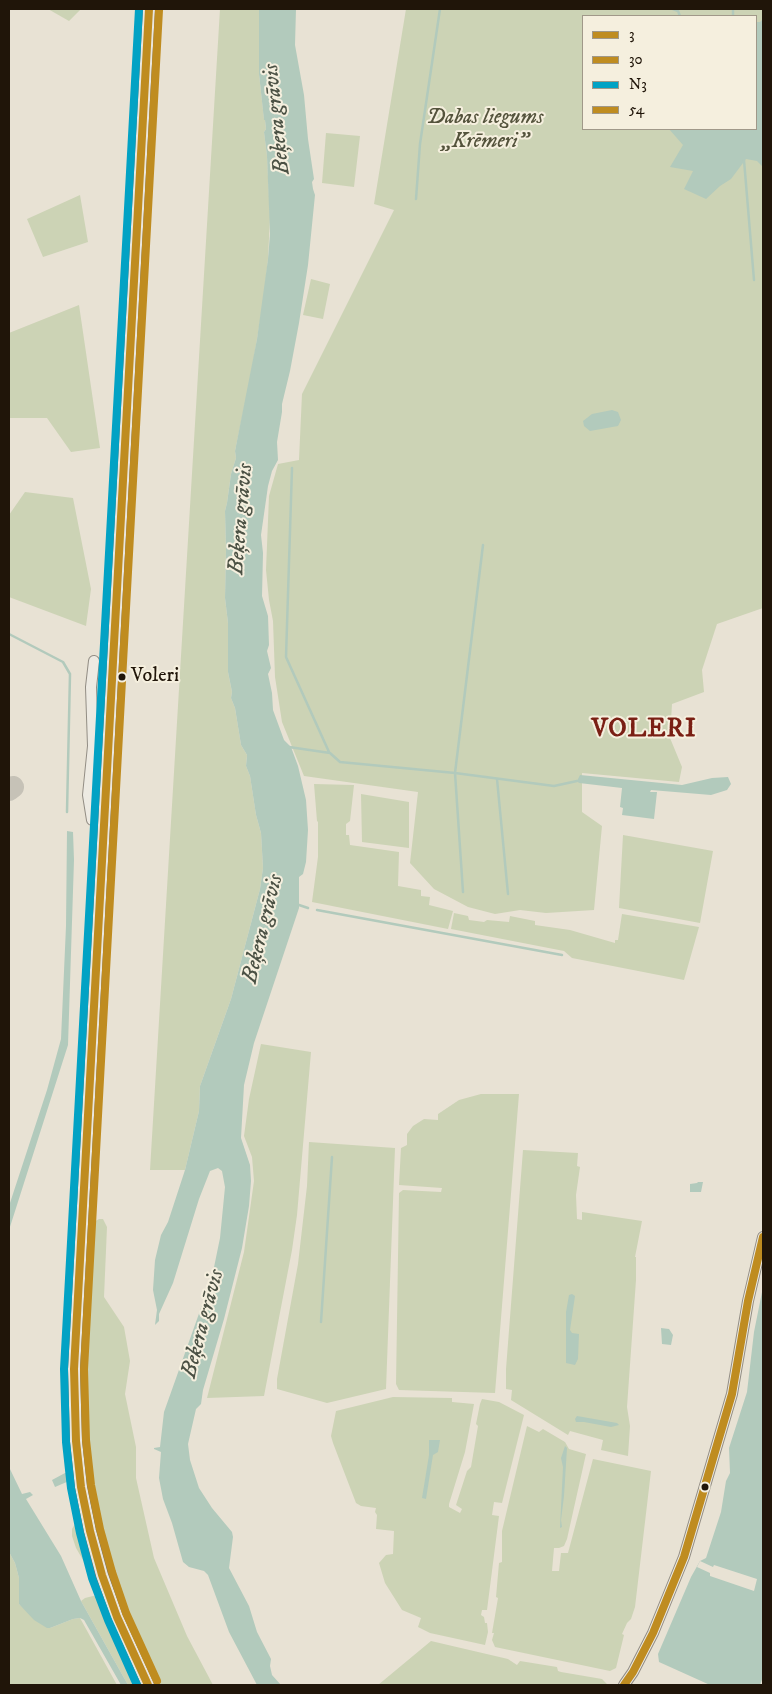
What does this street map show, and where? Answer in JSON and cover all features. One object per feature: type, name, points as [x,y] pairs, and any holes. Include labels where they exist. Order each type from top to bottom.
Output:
[{"type":"main road","points":[[148,1685],[126,1639],[112,1603],[90,1531],[76,1441],[74,1369],[149,9]]},
{"type":"street","points":[[92,820],[88,795],[93,746],[91,687],[94,660]]},
{"type":"street","points":[[624,1685],[633,1672],[653,1633],[676,1579],[688,1542],[732,1394],[748,1300],[763,1237]]},
{"type":"green space","points":[[48,9],[81,9],[69,21]]},
{"type":"green space","points":[[220,9],[259,9],[259,74],[266,129],[264,132],[270,217],[264,297],[225,511],[225,598],[228,623],[228,672],[232,692],[231,698],[235,708],[241,745],[247,755],[246,766],[250,776],[261,833],[263,868],[260,889],[231,999],[200,1086],[199,1111],[185,1170],[150,1170]]},
{"type":"green space","name":"Dabas liegums „Krēmeri”","points":[[406,9],[763,9],[763,608],[717,624],[702,670],[704,692],[672,704],[670,738],[682,767],[679,782],[582,773],[582,812],[602,826],[594,910],[546,913],[520,910],[495,914],[468,907],[434,889],[410,863],[418,792],[304,776],[282,722],[275,677],[273,621],[266,570],[269,496],[278,464],[299,460],[302,394],[394,210],[374,204]]},
{"type":"green space","points":[[326,133],[360,136],[354,187],[322,183]]},
{"type":"green space","points":[[80,195],[88,242],[43,257],[27,219]]},
{"type":"green space","points":[[311,279],[330,284],[323,319],[303,315]]},
{"type":"green space","points":[[79,305],[100,448],[71,452],[47,418],[9,418],[9,333]]},
{"type":"green space","points":[[25,492],[73,498],[91,589],[86,626],[9,597],[9,515]]},
{"type":"green space","points":[[314,784],[354,785],[350,821],[346,824],[346,835],[349,835],[350,845],[399,852],[398,886],[421,890],[421,896],[430,897],[429,905],[453,911],[448,929],[312,902],[318,857],[318,822]]},
{"type":"green space","points":[[361,794],[409,802],[409,848],[362,842]]},
{"type":"green space","points":[[623,835],[713,851],[700,923],[619,908]]},
{"type":"green space","points":[[454,913],[468,916],[469,920],[484,922],[487,920],[509,922],[510,916],[535,921],[535,925],[570,930],[615,943],[615,940],[618,940],[622,914],[699,927],[684,980],[572,958],[564,951],[451,929]]},
{"type":"green space","points":[[261,1044],[311,1052],[297,1215],[292,1250],[264,1396],[207,1398],[244,1252],[254,1181],[252,1157],[244,1136],[249,1099]]},
{"type":"green space","points":[[481,1094],[519,1094],[495,1393],[399,1390],[396,1384],[399,1193],[403,1190],[441,1192],[442,1188],[399,1185],[401,1148],[407,1145],[407,1134],[413,1126],[424,1119],[438,1120],[438,1114],[459,1100]]},
{"type":"green space","points":[[309,1142],[395,1148],[386,1389],[327,1403],[277,1389],[277,1379],[298,1264],[307,1186]]},
{"type":"green space","points":[[523,1150],[578,1153],[577,1166],[580,1167],[576,1195],[577,1219],[582,1220],[582,1212],[642,1221],[635,1257],[636,1280],[627,1407],[630,1426],[628,1456],[601,1450],[603,1440],[570,1431],[568,1435],[511,1400],[512,1390],[506,1389]]},
{"type":"green space","points":[[103,1219],[107,1227],[104,1297],[124,1327],[130,1361],[125,1394],[136,1447],[136,1478],[154,1558],[187,1636],[213,1685],[159,1685],[125,1614],[113,1583],[104,1547],[94,1502],[88,1460],[84,1395],[84,1357],[91,1228],[94,1222]]},
{"type":"green space","points":[[393,1397],[452,1398],[452,1402],[474,1404],[465,1452],[449,1504],[449,1507],[460,1513],[462,1509],[456,1505],[467,1471],[471,1467],[478,1426],[476,1424],[482,1399],[499,1402],[524,1415],[502,1503],[494,1502],[492,1515],[499,1516],[487,1610],[482,1610],[481,1615],[484,1617],[485,1623],[487,1623],[488,1632],[485,1645],[430,1633],[418,1627],[421,1618],[402,1610],[385,1583],[379,1563],[386,1555],[393,1554],[394,1531],[376,1529],[376,1508],[361,1506],[356,1503],[333,1443],[331,1436],[336,1411]]},
{"type":"green space","points":[[527,1426],[539,1432],[543,1429],[565,1442],[569,1449],[586,1454],[567,1539],[564,1546],[554,1548],[552,1571],[559,1571],[561,1553],[568,1553],[593,1459],[651,1471],[635,1607],[631,1619],[622,1634],[624,1635],[616,1668],[610,1671],[495,1647],[492,1640],[498,1598],[496,1597],[499,1563],[502,1562],[502,1531]]},
{"type":"green space","points":[[79,1521],[84,1522],[100,1582],[94,1578],[76,1548],[72,1529]]},
{"type":"green space","points":[[9,1552],[15,1563],[19,1578],[19,1604],[50,1628],[80,1618],[117,1685],[9,1685]]},
{"type":"green space","points":[[93,1596],[100,1597],[104,1601],[143,1685],[128,1685],[81,1601]]},
{"type":"green space","points":[[431,1641],[508,1659],[517,1665],[520,1661],[557,1667],[558,1671],[561,1672],[602,1679],[608,1685],[378,1685]]},
{"type":"water","name":"Beķera grāvis","points":[[259,9],[296,9],[295,45],[304,95],[314,179],[312,182],[315,195],[308,265],[299,323],[282,404],[277,442],[278,460],[272,471],[268,486],[261,535],[263,553],[262,596],[268,616],[269,645],[267,651],[271,668],[268,674],[273,710],[284,740],[291,747],[298,766],[306,800],[308,830],[306,862],[303,874],[299,877],[299,908],[254,1043],[244,1085],[241,1138],[250,1165],[251,1181],[242,1248],[203,1390],[201,1404],[196,1409],[188,1444],[190,1460],[199,1488],[212,1508],[232,1532],[229,1568],[249,1606],[257,1632],[271,1659],[272,1675],[281,1685],[257,1685],[229,1632],[208,1575],[204,1571],[189,1567],[183,1562],[163,1499],[159,1478],[161,1452],[154,1449],[160,1447],[164,1412],[212,1277],[220,1238],[225,1187],[222,1171],[218,1168],[210,1171],[199,1199],[173,1283],[159,1314],[159,1321],[155,1325],[157,1310],[153,1290],[155,1260],[161,1235],[168,1222],[185,1170],[199,1111],[200,1086],[231,999],[260,889],[263,868],[261,833],[250,776],[246,766],[247,755],[241,745],[235,708],[231,698],[225,598],[225,511],[257,339],[270,234],[267,156],[264,132],[266,129],[259,74]]},
{"type":"water","points":[[763,19],[763,167],[757,161],[746,159],[731,179],[706,199],[684,189],[693,171],[670,167],[683,145],[670,130],[757,130],[757,22]]},
{"type":"water","points":[[612,410],[618,412],[621,420],[618,426],[590,431],[584,426],[583,421],[592,414]]},
{"type":"water","points":[[580,775],[682,785],[712,778],[728,777],[731,784],[727,790],[711,795],[651,790],[650,792],[657,792],[654,819],[622,815],[623,808],[620,807],[622,788],[579,783],[577,781]]},
{"type":"water","points":[[67,831],[73,832],[74,860],[68,1045],[9,1230],[9,1206],[47,1090],[61,1039],[66,926]]},
{"type":"water","points":[[703,1182],[701,1192],[690,1192],[690,1184]]},
{"type":"water","points":[[763,1287],[763,1677],[760,1685],[710,1685],[659,1662],[658,1654],[691,1577],[700,1561],[706,1558],[721,1512],[726,1481],[730,1473],[729,1448],[747,1392],[754,1332]]},
{"type":"water","points":[[569,1295],[575,1296],[570,1330],[572,1333],[579,1334],[578,1359],[575,1365],[566,1363],[566,1312]]},
{"type":"water","points":[[661,1328],[669,1329],[673,1335],[671,1345],[662,1344]]},
{"type":"water","points":[[577,1416],[617,1423],[619,1425],[611,1427],[576,1422]]},
{"type":"water","points":[[429,1440],[440,1440],[438,1452],[433,1455],[426,1499],[422,1498],[429,1455]]},
{"type":"water","points":[[565,1446],[567,1448],[562,1527],[560,1528],[563,1467],[561,1458]]},
{"type":"water","points":[[9,1467],[22,1494],[30,1492],[33,1495],[26,1499],[61,1556],[81,1601],[128,1685],[121,1685],[84,1620],[80,1618],[73,1619],[47,1628],[34,1620],[19,1604],[19,1578],[15,1563],[9,1552]]},
{"type":"water","points":[[65,1473],[69,1481],[55,1487],[52,1480]]},
{"type":"pier","points":[[700,1561],[713,1567],[714,1565],[757,1579],[754,1591],[710,1576],[710,1573],[697,1567]]},
{"type":"waterway","points":[[416,199],[420,144],[440,9]]},
{"type":"waterway","points":[[673,9],[678,11],[680,15]]},
{"type":"waterway","points":[[733,9],[733,15]]},
{"type":"waterway","points":[[744,160],[754,280]]},
{"type":"waterway","points":[[292,468],[286,657],[329,752]]},
{"type":"waterway","points":[[463,892],[455,773],[483,545]]},
{"type":"waterway","points":[[9,634],[63,662],[70,674],[67,812]]},
{"type":"waterway","points":[[289,747],[330,753],[340,762],[455,773],[554,786],[577,781]]},
{"type":"waterway","points":[[497,779],[508,894]]},
{"type":"waterway","points":[[299,905],[308,908]]},
{"type":"waterway","points":[[317,910],[562,955]]},
{"type":"waterway","points":[[321,1322],[332,1157]]},
{"type":"taxiway","points":[[9,790],[13,787]]},
{"type":"transit line","name":"N3","points":[[137,1685],[108,1620],[92,1578],[80,1533],[71,1488],[66,1442],[64,1369],[139,9]]},
{"type":"transit line","name":"3","points":[[148,1685],[117,1617],[102,1575],[90,1531],[81,1487],[76,1441],[74,1369],[149,9]]},
{"type":"transit line","name":"30","points":[[157,1681],[126,1613],[100,1529],[91,1485],[86,1440],[84,1369],[159,10]]},
{"type":"transit line","name":"54","points":[[624,1685],[633,1672],[653,1633],[684,1557],[732,1394],[748,1301],[763,1237]]},
{"type":"place","name":"Voleri","points":[[122,677]]},
{"type":"district","name":"VOLERI","points":[[644,731]]}]
